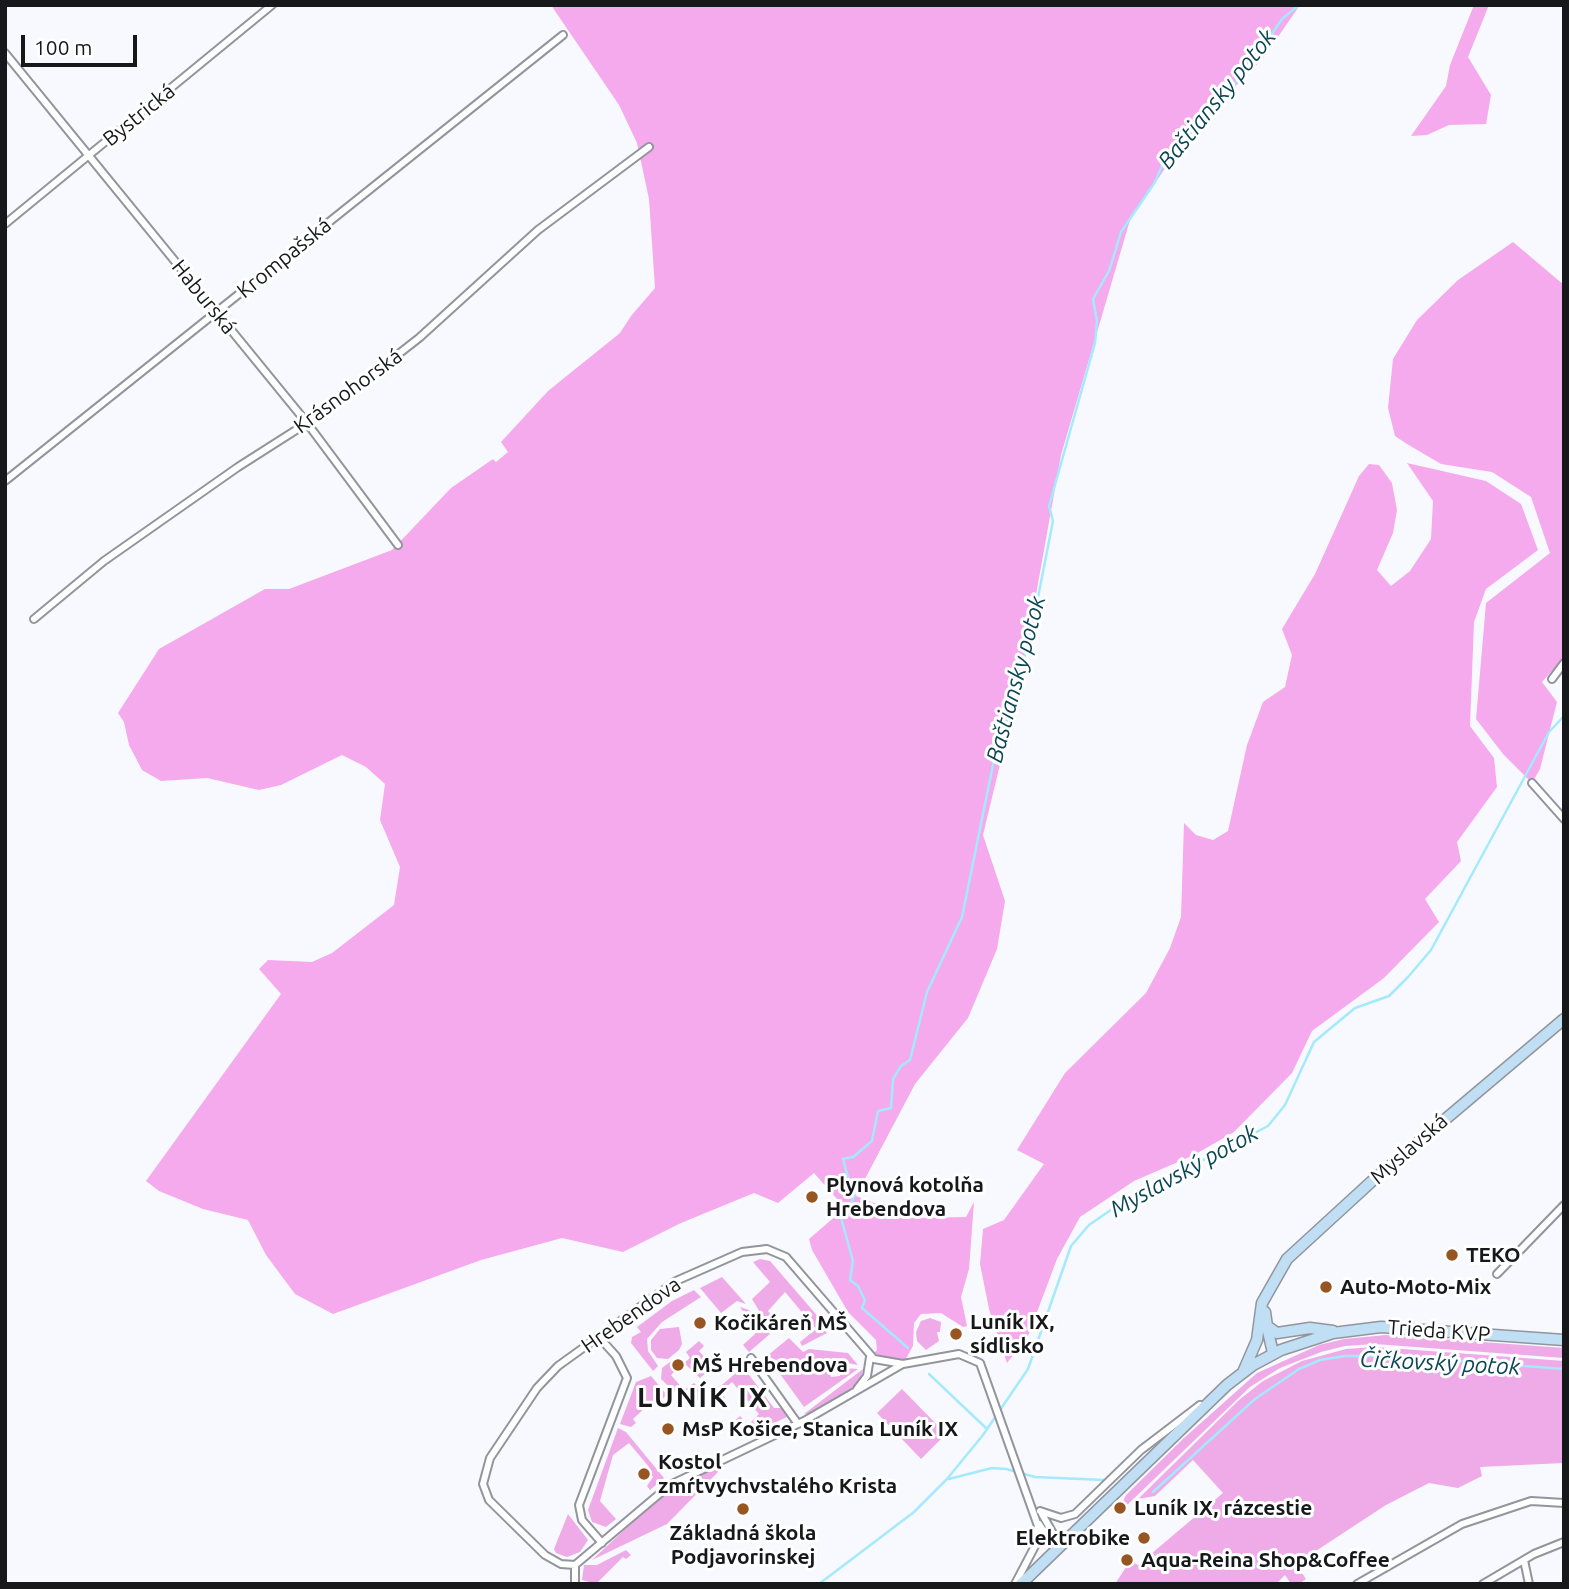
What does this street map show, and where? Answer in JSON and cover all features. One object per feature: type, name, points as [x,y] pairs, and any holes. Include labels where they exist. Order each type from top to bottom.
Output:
[{"type":"street","name":"Bystrická","points":[[5,223],[272,5]]},
{"type":"street","name":"Krompašská","points":[[5,481],[563,36]]},
{"type":"street","name":"Haburská","points":[[5,53],[307,423],[398,545]]},
{"type":"street","name":"Krásnohorská","points":[[34,619],[104,561],[307,423],[419,338],[538,230],[649,147]]},
{"type":"street","points":[[1552,679],[1564,663]]},
{"type":"street","points":[[1532,783],[1564,819]]},
{"type":"street","name":"Myslavská","points":[[1021,1584],[1244,1371],[1256,1343],[1260,1308],[1282,1264],[1312,1234],[1564,1019]]},
{"type":"street","points":[[1497,1274],[1564,1205]]},
{"type":"street","name":"Hrebendova","points":[[575,1565],[557,1562],[537,1548],[489,1500],[484,1477],[493,1453],[541,1382],[598,1336],[676,1281],[736,1254],[767,1249],[786,1257],[870,1357]]},
{"type":"street","name":"Myslavská","points":[[1268,1291],[1266,1325],[1273,1353]]},
{"type":"street","points":[[1266,1325],[1279,1333],[1310,1328],[1341,1331]]},
{"type":"street","name":"Trieda KVP","points":[[1244,1371],[1273,1353],[1315,1337],[1341,1331],[1403,1327],[1564,1340]]},
{"type":"street","points":[[598,1336],[616,1356],[626,1376],[579,1505],[582,1520],[602,1543]]},
{"type":"street","points":[[856,1391],[867,1376],[870,1357],[884,1363],[903,1364],[956,1354],[970,1356],[982,1366],[1032,1502],[1036,1520],[1035,1546],[1015,1584]]},
{"type":"street","points":[[751,1358],[798,1424]]},
{"type":"street","points":[[575,1584],[575,1565],[670,1486],[798,1424],[903,1364]]},
{"type":"street","points":[[1040,1511],[1057,1517],[1072,1515],[1141,1450],[1227,1385]]},
{"type":"street","points":[[1357,1584],[1469,1521],[1531,1501],[1564,1503]]},
{"type":"street","points":[[1032,1502],[1060,1546]]},
{"type":"street","points":[[1036,1520],[1045,1535],[1060,1546]]},
{"type":"street","points":[[1483,1584],[1524,1560],[1564,1542]]},
{"type":"street","points":[[1524,1560],[1529,1584]]},
{"type":"shaded area","points":[[551,5],[1300,5],[1264,57],[1187,136],[1130,220],[1061,455],[1022,673],[983,835],[1005,901],[997,949],[968,1018],[915,1084],[856,1196],[913,1218],[966,1217],[974,1202],[969,1269],[961,1297],[967,1326],[963,1327],[941,1313],[921,1314],[914,1323],[913,1346],[903,1364],[870,1357],[877,1350],[876,1340],[848,1312],[812,1250],[809,1239],[845,1208],[814,1173],[778,1203],[754,1193],[681,1223],[623,1252],[562,1238],[481,1260],[333,1314],[295,1294],[266,1255],[248,1220],[203,1209],[159,1191],[146,1181],[281,994],[259,969],[268,960],[312,962],[332,953],[394,905],[400,867],[380,820],[385,784],[366,767],[342,755],[281,785],[259,790],[207,778],[161,781],[142,770],[129,745],[124,722],[118,713],[159,649],[265,589],[289,589],[392,550],[451,488],[508,452],[501,442],[548,391],[620,333],[655,288],[649,199],[637,143],[619,105]]},
{"type":"shaded area","points":[[1474,5],[1489,5],[1468,57],[1491,95],[1486,124],[1449,125],[1427,135],[1411,136],[1446,86],[1450,65]]},
{"type":"shaded area","points":[[1513,242],[1564,285],[1564,657],[1542,682],[1557,702],[1540,769],[1532,783],[1503,754],[1476,719],[1486,603],[1550,553],[1531,497],[1492,472],[1441,464],[1407,444],[1395,436],[1388,408],[1393,359],[1417,320],[1458,280]]},
{"type":"shaded area","points":[[1407,463],[1486,481],[1521,504],[1538,550],[1486,589],[1474,622],[1470,726],[1494,758],[1497,787],[1457,842],[1461,861],[1425,899],[1439,922],[1384,978],[1312,1031],[1292,1073],[1234,1132],[1194,1155],[1134,1181],[1080,1217],[1057,1259],[1028,1336],[1007,1363],[989,1309],[980,1264],[983,1229],[1004,1220],[1044,1164],[1017,1150],[1065,1073],[1146,993],[1170,948],[1181,917],[1184,823],[1196,835],[1213,840],[1228,831],[1247,745],[1263,702],[1285,687],[1292,655],[1282,629],[1315,574],[1359,476],[1369,464],[1379,465],[1392,483],[1397,510],[1393,533],[1377,570],[1391,586],[1410,571],[1431,539],[1433,501]]},
{"type":"shaded area","points":[[760,1259],[770,1261],[827,1327],[824,1329],[827,1333],[802,1346],[800,1342],[816,1329],[785,1292],[768,1311],[778,1324],[776,1330],[770,1329],[752,1299],[770,1282],[753,1262]]},
{"type":"shaded area","points":[[722,1277],[746,1304],[737,1301],[721,1313],[700,1288]]},
{"type":"shaded area","points":[[694,1290],[701,1297],[662,1322],[647,1339],[648,1351],[658,1366],[653,1371],[631,1343],[632,1337],[641,1332],[637,1327],[672,1301]]},
{"type":"shaded area","points":[[740,1307],[749,1310],[770,1334],[749,1352],[743,1345],[755,1334],[755,1330]]},
{"type":"shaded area","points":[[930,1318],[941,1322],[940,1332],[937,1332],[939,1341],[926,1350],[917,1341],[916,1332],[921,1321]]},
{"type":"shaded area","points":[[679,1327],[682,1344],[679,1350],[668,1359],[657,1358],[651,1350],[651,1340],[660,1329]]},
{"type":"shaded area","points":[[1386,1335],[1564,1348],[1564,1358],[1375,1344],[1345,1346],[1321,1352],[1280,1368],[1250,1387],[1124,1508],[1121,1505],[1126,1495],[1184,1438],[1257,1373],[1319,1345],[1344,1339]]},
{"type":"shaded area","points":[[789,1338],[803,1352],[809,1349],[848,1353],[858,1365],[837,1361],[828,1369],[831,1377],[840,1376],[842,1368],[858,1369],[804,1407],[767,1356]]},
{"type":"shaded area","points":[[699,1341],[704,1346],[699,1351],[713,1367],[700,1378],[684,1363],[690,1358],[686,1352]]},
{"type":"shaded area","points":[[1375,1347],[1564,1361],[1564,1463],[1480,1467],[1482,1476],[1458,1488],[1429,1483],[1386,1505],[1296,1564],[1306,1579],[1299,1584],[1291,1584],[1285,1575],[1276,1584],[1115,1584],[1130,1561],[1138,1565],[1223,1493],[1193,1460],[1155,1496],[1138,1499],[1239,1400],[1263,1381],[1302,1361],[1346,1349]]},
{"type":"shaded area","points":[[678,1356],[670,1365],[675,1371],[671,1375],[684,1390],[694,1383],[705,1394],[694,1403],[686,1403],[661,1379],[662,1368]]},
{"type":"shaded area","points":[[743,1367],[774,1408],[782,1408],[787,1417],[745,1436],[733,1422],[740,1416],[748,1425],[759,1414],[732,1382],[721,1392],[725,1398],[719,1404],[714,1395],[717,1389]]},
{"type":"shaded area","points":[[863,1369],[861,1378],[853,1387],[813,1413],[804,1414]]},
{"type":"shaded area","points":[[651,1376],[667,1395],[649,1410],[646,1407],[633,1419],[636,1423],[631,1427],[620,1424],[636,1382]]},
{"type":"shaded area","points":[[902,1389],[946,1434],[921,1459],[877,1413]]},
{"type":"shaded area","points":[[618,1428],[626,1432],[664,1478],[650,1490],[647,1486],[653,1477],[647,1469],[649,1467],[629,1443],[613,1455],[600,1501],[616,1519],[606,1527],[592,1522],[588,1510]]},
{"type":"shaded area","points":[[719,1467],[720,1470],[667,1524],[592,1560],[651,1505],[698,1474]]},
{"type":"shaded area","points":[[568,1514],[588,1540],[580,1552],[567,1557],[556,1553],[554,1549]]},
{"type":"shaded area","points":[[626,1550],[631,1555],[626,1559],[623,1557],[596,1584],[582,1580],[584,1565],[597,1565]]},
{"type":"waterway","name":"Baštiansky potok","points":[[908,1348],[862,1308],[865,1300],[858,1286],[850,1280],[853,1261],[840,1214],[849,1207],[855,1194],[848,1190],[849,1181],[843,1159],[853,1157],[872,1141],[878,1111],[891,1108],[893,1079],[901,1066],[910,1060],[927,992],[962,917],[995,755],[1030,638],[1053,521],[1049,506],[1095,343],[1097,321],[1093,299],[1109,271],[1121,232],[1155,182],[1167,154],[1202,123],[1255,59],[1282,19],[1299,5]]},
{"type":"waterway","name":"Myslavský potok","points":[[819,1584],[914,1512],[947,1479],[983,1435],[1028,1369],[1071,1246],[1089,1225],[1121,1203],[1268,1126],[1285,1105],[1314,1042],[1355,1008],[1389,996],[1408,977],[1431,950],[1549,732],[1564,716]]},
{"type":"waterway","name":"Čičkovský potok","points":[[1153,1492],[1255,1399],[1299,1369],[1320,1360],[1345,1356],[1390,1356],[1564,1369]]},
{"type":"waterway","name":"Baštiansky potok","points":[[929,1374],[987,1429]]},
{"type":"waterway","name":"Čičkovský potok","points":[[949,1479],[992,1468],[1035,1477],[1104,1480]]},
{"type":"place","name":"Plynová kotolňa Hrebendova","points":[[812,1197]]},
{"type":"place","name":"TEKO","points":[[1452,1255]]},
{"type":"place","name":"Auto-Moto-Mix","points":[[1326,1287]]},
{"type":"place","name":"Kočikáreň MŠ","points":[[700,1323]]},
{"type":"place","name":"Luník IX, sídlisko","points":[[956,1334]]},
{"type":"place","name":"MŠ Hrebendova","points":[[678,1365]]},
{"type":"place","name":"MsP Košice, Stanica Luník IX","points":[[668,1429]]},
{"type":"place","name":"Kostol zmŕtvychvstalého Krista","points":[[644,1474]]},
{"type":"place","name":"Luník IX, rázcestie","points":[[1120,1508]]},
{"type":"place","name":"Základná škola Podjavorinskej","points":[[743,1509]]},
{"type":"place","name":"Elektrobike","points":[[1144,1538]]},
{"type":"place","name":"Aqua-Reina Shop&Coffee","points":[[1127,1560]]},
{"type":"district","name":"LUNÍK IX","points":[[703,1398]]}]
